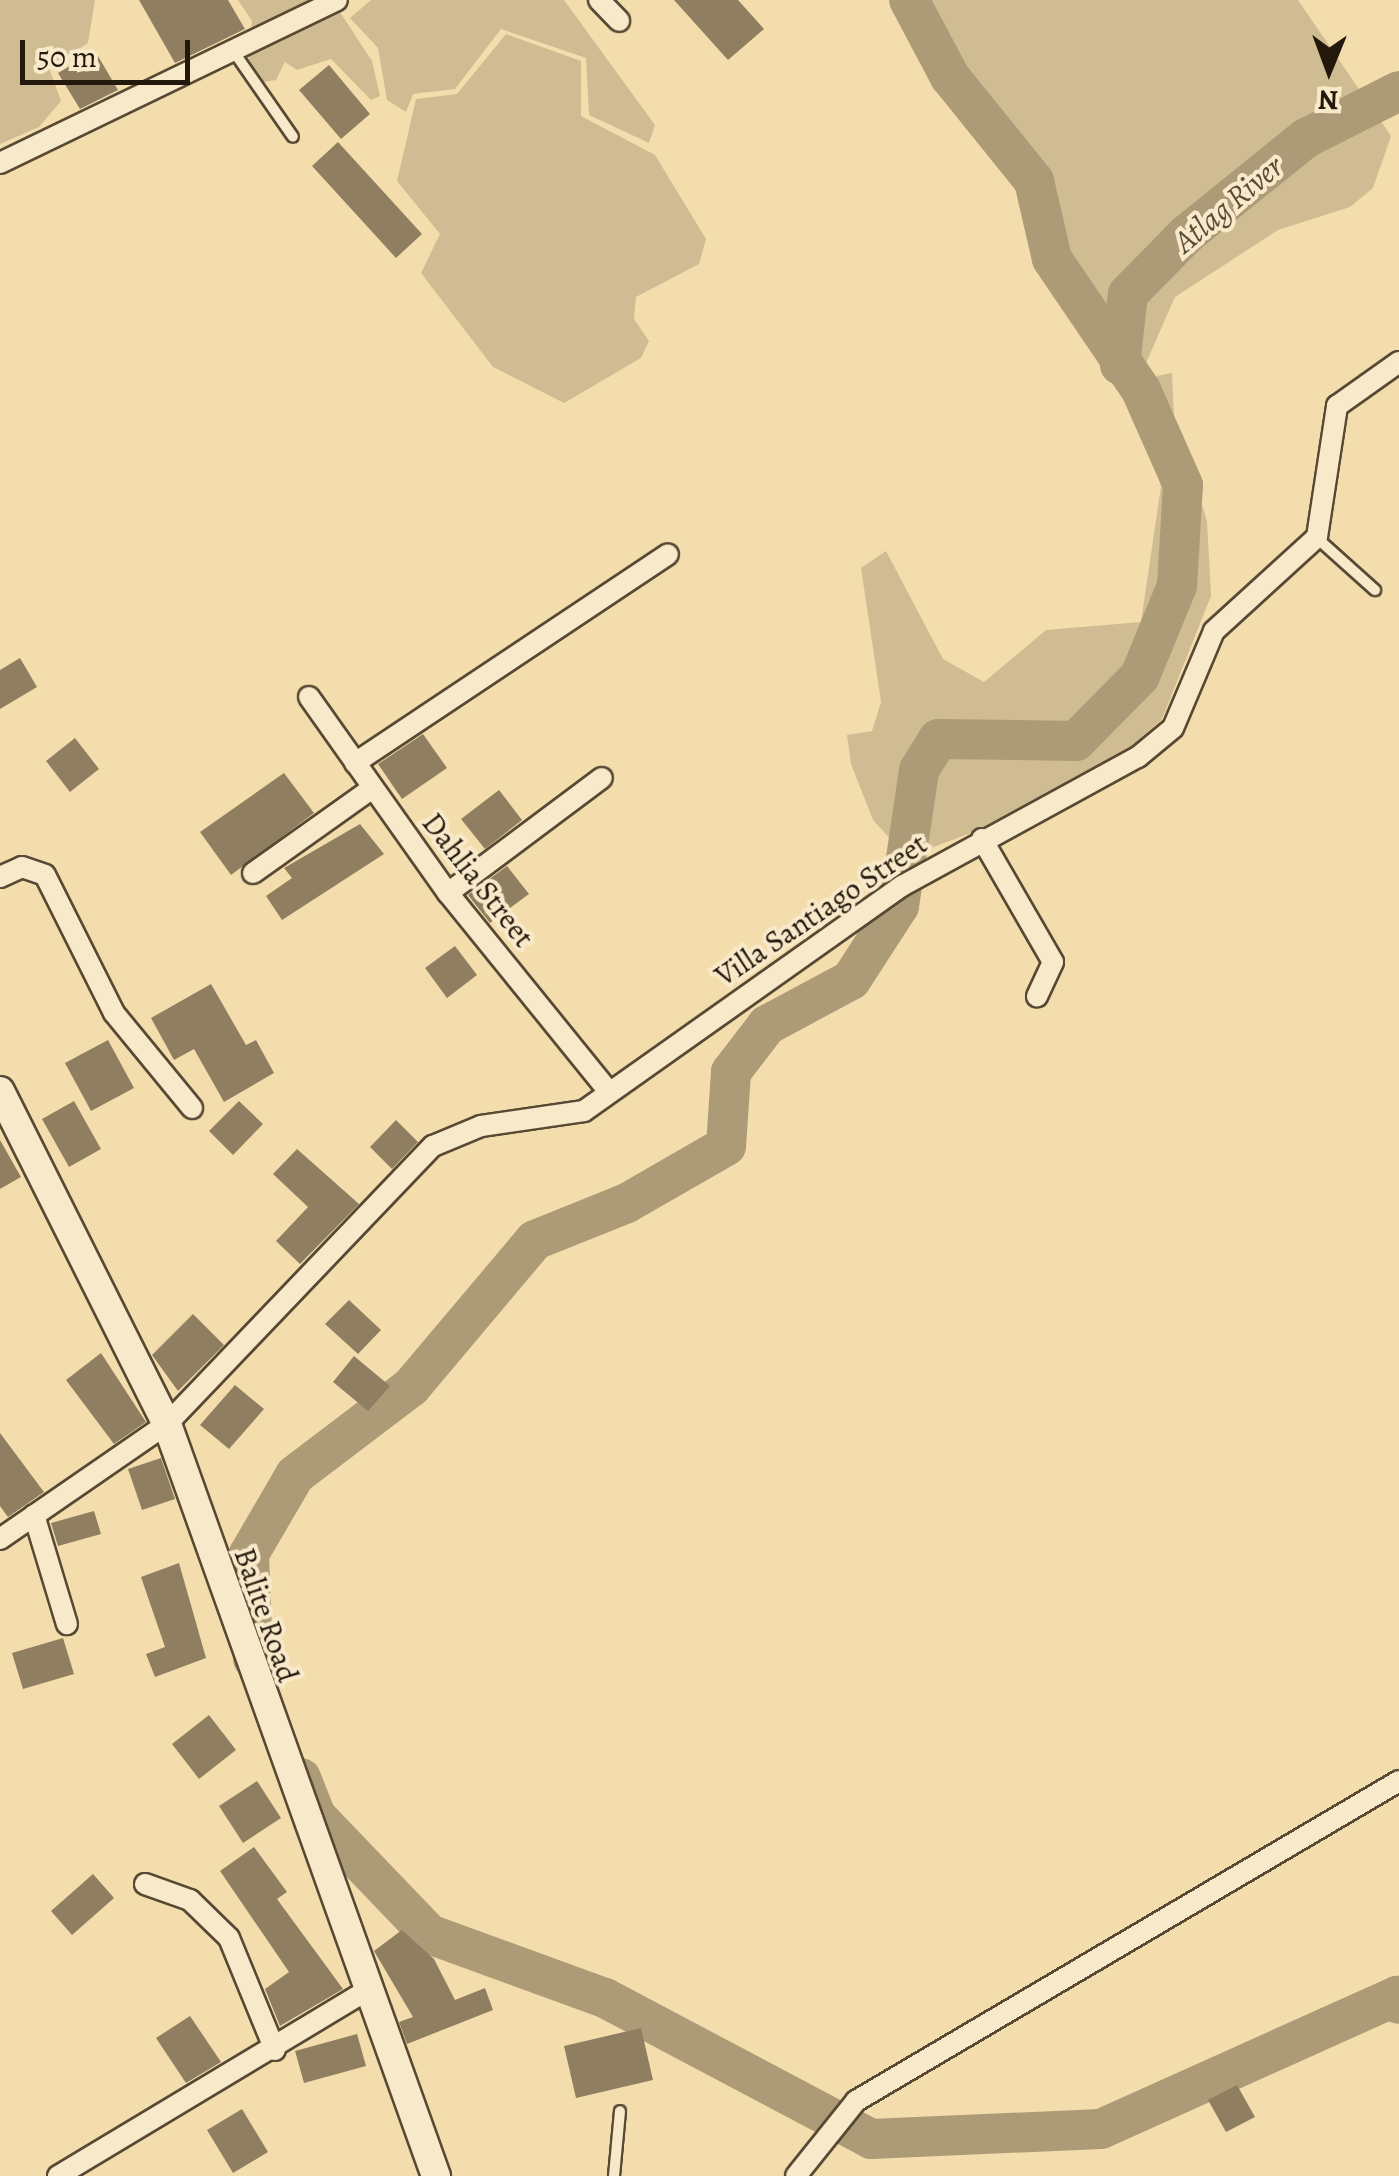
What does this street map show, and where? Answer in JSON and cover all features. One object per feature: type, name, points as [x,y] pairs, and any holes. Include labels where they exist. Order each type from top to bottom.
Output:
[{"type":"street","points":[[0,163],[337,0]]},
{"type":"street","points":[[600,0],[619,21]]},
{"type":"street","points":[[1317,537],[1336,406],[1399,362]]},
{"type":"street","name":"Villa Santiago Street","points":[[0,1539],[167,1424],[433,1146],[481,1126],[584,1111],[902,886],[1138,757],[1174,728],[1214,630],[1317,537]]},
{"type":"street","points":[[356,763],[668,554]]},
{"type":"street","name":"Dahlia Street","points":[[309,697],[356,763],[370,790],[448,893],[609,1092]]},
{"type":"street","points":[[448,893],[602,778]]},
{"type":"street","points":[[253,873],[370,790]]},
{"type":"street","points":[[982,839],[1054,962],[1037,997]]},
{"type":"street","points":[[0,878],[22,867],[45,876],[114,1013],[192,1108]]},
{"type":"street","name":"Balite Road","points":[[0,1090],[167,1424],[225,1604],[436,2176]]},
{"type":"street","points":[[34,1515],[67,1624]]},
{"type":"street","points":[[796,2176],[820,2140],[856,2101],[1399,1781]]},
{"type":"street","points":[[144,1884],[190,1900],[229,1938],[274,2050]]},
{"type":"street","points":[[58,2176],[369,1990]]},
{"type":"lane","points":[[234,52],[292,137]]},
{"type":"lane","points":[[1317,537],[1375,590]]},
{"type":"lane","points":[[614,2176],[620,2111]]},
{"type":"shaded area","points":[[0,0],[95,0],[88,43],[49,68],[61,101],[39,127],[0,144]]},
{"type":"shaded area","points":[[238,0],[332,0],[372,61],[380,96],[371,100],[331,59],[297,70],[285,62],[276,80],[259,83],[248,68],[252,21]]},
{"type":"shaded area","points":[[371,0],[564,0],[655,125],[649,143],[589,115],[586,58],[501,29],[455,89],[413,94],[406,112],[387,100],[378,48],[350,18]]},
{"type":"shaded area","points":[[897,0],[1298,0],[1391,136],[1373,188],[1350,207],[1278,230],[1175,297],[1143,370],[1123,388],[1044,274],[1022,192]]},
{"type":"shaded area","points":[[506,34],[581,61],[581,116],[655,155],[706,239],[699,264],[636,297],[634,319],[649,341],[641,358],[564,403],[493,367],[421,273],[440,234],[397,181],[416,99],[457,94]]},
{"type":"shaded area","points":[[1172,373],[1174,417],[1207,521],[1211,596],[1162,719],[1130,748],[992,825],[907,857],[873,820],[851,764],[847,735],[872,731],[881,702],[861,568],[886,551],[943,659],[984,682],[1046,630],[1141,622],[1161,486],[1135,403],[1157,376]]},
{"type":"building","points":[[139,0],[228,0],[245,29],[175,63]]},
{"type":"building","points":[[674,0],[738,0],[764,29],[728,60]]},
{"type":"building","points":[[95,51],[118,90],[80,109],[58,73]]},
{"type":"building","points":[[329,65],[370,114],[341,139],[299,90]]},
{"type":"building","points":[[338,142],[422,234],[396,258],[312,166]]},
{"type":"building","points":[[20,658],[37,687],[0,709],[0,670]]},
{"type":"building","points":[[423,734],[447,768],[402,799],[378,764]]},
{"type":"building","points":[[75,738],[99,769],[70,792],[46,761]]},
{"type":"building","points":[[284,773],[314,813],[231,875],[200,832]]},
{"type":"building","points":[[499,790],[522,820],[485,849],[461,819]]},
{"type":"building","points":[[360,824],[384,854],[282,920],[266,896],[292,878],[284,868]]},
{"type":"building","points":[[507,866],[529,894],[490,923],[468,895]]},
{"type":"building","points":[[455,946],[477,975],[447,998],[425,968]]},
{"type":"building","points":[[211,984],[246,1045],[256,1040],[274,1073],[224,1102],[194,1049],[174,1060],[151,1018]]},
{"type":"building","points":[[108,1040],[134,1088],[91,1111],[65,1063]]},
{"type":"building","points":[[74,1101],[101,1149],[69,1167],[42,1119]]},
{"type":"building","points":[[239,1101],[263,1124],[233,1155],[209,1131]]},
{"type":"building","points":[[396,1120],[418,1142],[392,1169],[370,1147]]},
{"type":"building","points":[[0,1140],[21,1177],[0,1189]]},
{"type":"building","points":[[297,1149],[359,1204],[300,1264],[276,1241],[308,1207],[273,1174]]},
{"type":"building","points":[[349,1300],[381,1330],[358,1354],[325,1324]]},
{"type":"building","points":[[193,1314],[224,1345],[178,1391],[152,1355]]},
{"type":"building","points":[[101,1353],[146,1422],[114,1444],[66,1380]]},
{"type":"building","points":[[354,1356],[390,1386],[368,1411],[333,1382]]},
{"type":"building","points":[[235,1385],[264,1409],[229,1449],[200,1425]]},
{"type":"building","points":[[0,1433],[44,1492],[8,1517],[0,1506]]},
{"type":"building","points":[[161,1458],[175,1499],[142,1510],[128,1469]]},
{"type":"building","points":[[94,1511],[101,1534],[58,1546],[51,1523]]},
{"type":"building","points":[[179,1563],[206,1658],[155,1677],[146,1654],[165,1647],[141,1577]]},
{"type":"building","points":[[63,1638],[74,1674],[23,1689],[12,1653]]},
{"type":"building","points":[[209,1715],[236,1750],[199,1779],[172,1744]]},
{"type":"building","points":[[257,1781],[281,1818],[243,1843],[219,1806]]},
{"type":"building","points":[[254,1847],[287,1892],[277,1899],[343,1989],[280,2026],[265,1989],[289,1972],[220,1871]]},
{"type":"building","points":[[93,1874],[114,1898],[72,1935],[51,1911]]},
{"type":"building","points":[[402,1930],[434,1959],[455,2000],[485,1988],[493,2010],[407,2044],[399,2022],[413,2017],[374,1951]]},
{"type":"building","points":[[190,2016],[221,2062],[186,2083],[156,2038]]},
{"type":"building","points":[[641,2028],[653,2080],[576,2098],[564,2046]]},
{"type":"building","points":[[357,2034],[366,2066],[304,2083],[295,2051]]},
{"type":"building","points":[[1237,2085],[1255,2117],[1226,2132],[1208,2100]]},
{"type":"building","points":[[242,2109],[268,2152],[233,2173],[207,2130]]},
{"type":"waterway","points":[[253,1659],[249,1554],[295,1475],[411,1387],[535,1240],[627,1203],[726,1146],[731,1072],[767,1025],[851,980],[899,906],[919,770],[938,739],[1076,741],[1140,676],[1177,586],[1183,485],[1141,390],[1052,259],[1034,181],[950,77],[909,0]]},
{"type":"waterway","name":"Atlag River","points":[[1120,365],[1128,294],[1187,234],[1306,138],[1399,91]]},
{"type":"waterway","points":[[301,1778],[316,1816],[429,1934],[605,1998],[871,2139],[1101,2129],[1397,1996],[1399,2004]]}]
